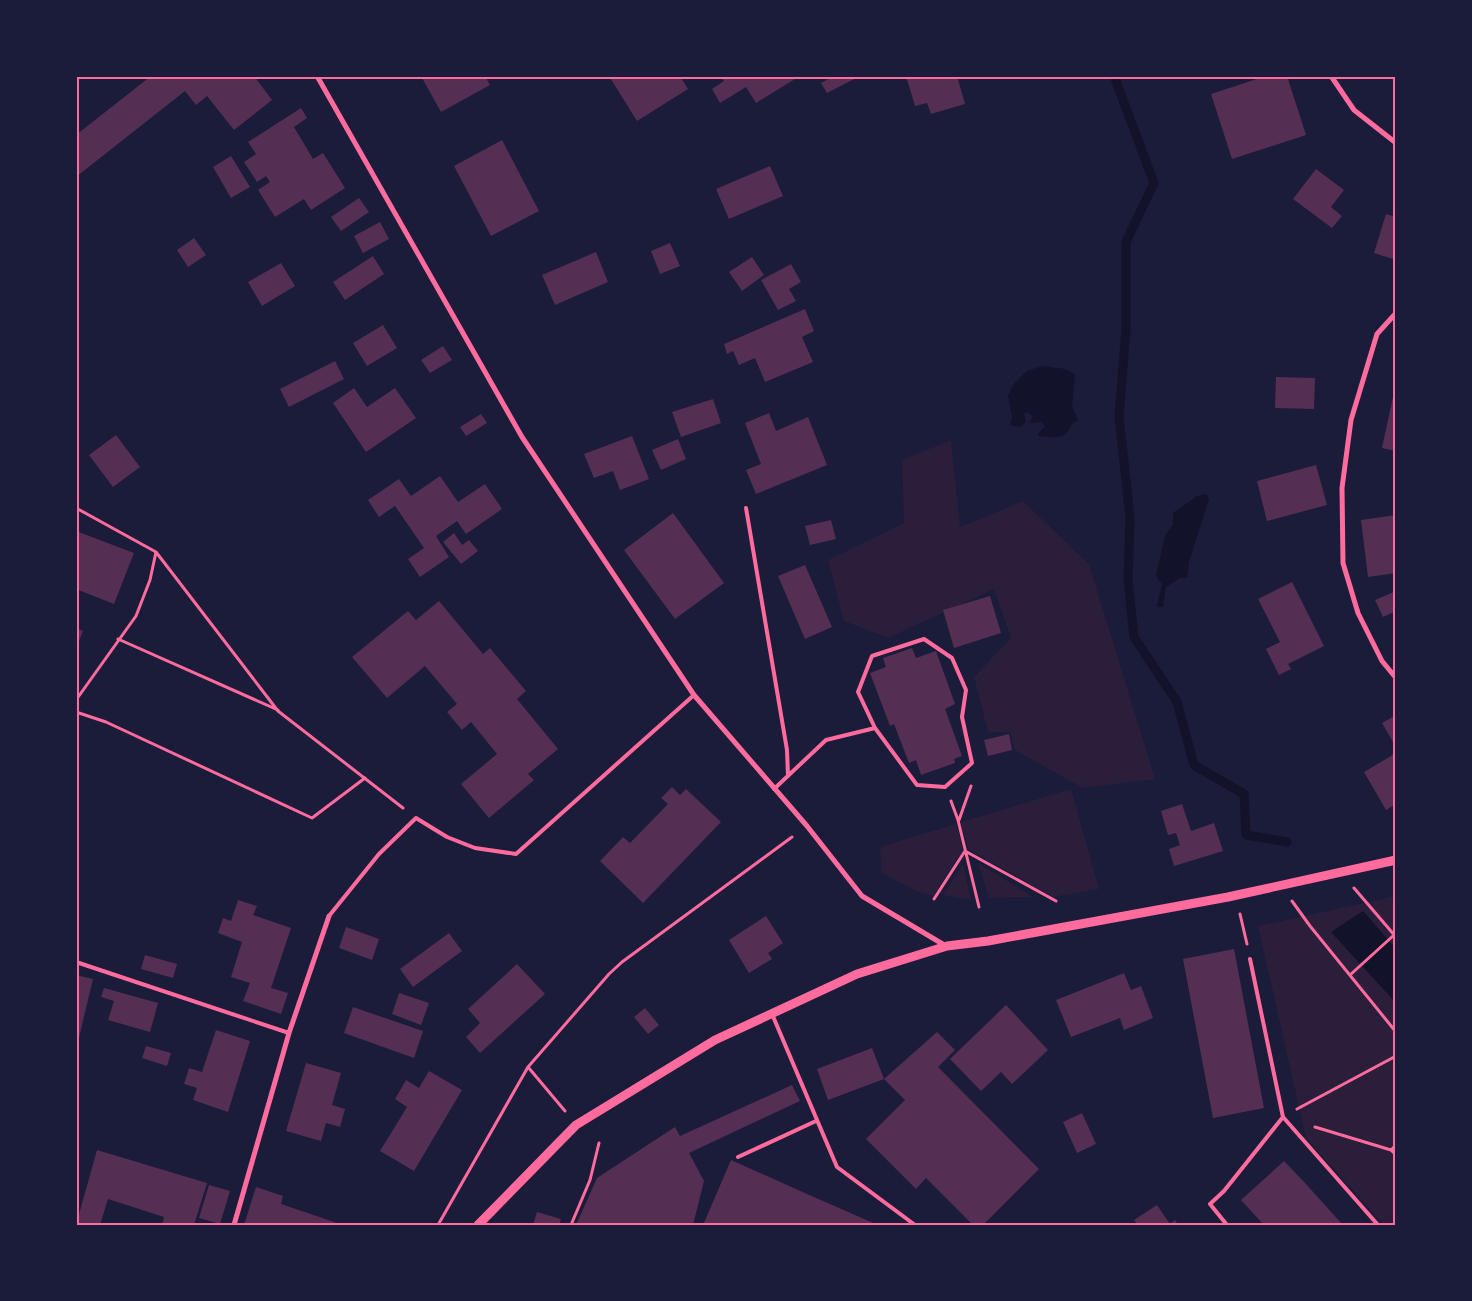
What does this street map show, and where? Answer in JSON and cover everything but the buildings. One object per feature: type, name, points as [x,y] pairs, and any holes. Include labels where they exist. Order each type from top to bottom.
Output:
[{"type":"street","points":[[1332,76],[1354,110],[1396,142]]},
{"type":"street","points":[[320,77],[522,437],[694,695],[862,896],[947,946]]},
{"type":"street","points":[[1396,313],[1378,334],[1351,420],[1342,488],[1343,562],[1358,613],[1382,661],[1396,678]]},
{"type":"street","points":[[478,1225],[576,1125],[714,1040],[857,974],[947,946],[988,941],[1228,897],[1396,860]]},
{"type":"street","points":[[234,1225],[289,1033],[329,916]]},
{"type":"lane","points":[[746,508],[785,740],[788,776]]},
{"type":"lane","points":[[924,640],[952,658],[966,690],[962,718],[972,763],[945,787],[917,785],[875,728],[858,692],[872,656],[924,640]]},
{"type":"lane","points":[[329,916],[380,854],[416,818],[447,837],[475,848],[516,854],[694,695]]},
{"type":"lane","points":[[774,789],[826,740],[875,728]]},
{"type":"lane","points":[[1250,959],[1283,1117],[1378,1225]]},
{"type":"lane","points":[[76,962],[289,1033]]},
{"type":"lane","points":[[772,1014],[837,1167],[915,1225]]},
{"type":"lane","points":[[1227,1225],[1210,1204],[1224,1191],[1283,1117]]},
{"type":"lane","points":[[738,1157],[816,1121]]},
{"type":"path","points":[[76,508],[156,552],[278,711]]},
{"type":"path","points":[[76,700],[136,616],[150,580],[156,552]]},
{"type":"path","points":[[118,639],[278,711],[416,818]]},
{"type":"path","points":[[76,712],[106,722],[312,818],[365,778]]},
{"type":"path","points":[[958,820],[979,907]]},
{"type":"path","points":[[438,1225],[528,1067],[622,962],[792,837]]},
{"type":"path","points":[[934,899],[965,851]]},
{"type":"path","points":[[965,851],[1056,902]]},
{"type":"path","points":[[1350,975],[1395,936],[1353,886]]},
{"type":"path","points":[[1292,900],[1396,1032]]},
{"type":"path","points":[[1240,911],[1250,959]]},
{"type":"path","points":[[1283,1117],[1396,1056]]},
{"type":"path","points":[[528,1067],[554,1096]]},
{"type":"path","points":[[1283,1117],[1391,1150],[1396,1155]]},
{"type":"path","points":[[571,1225],[590,1180],[599,1143]]},
{"type":"path","points":[[1391,1150],[1396,1145]]},
{"type":"shaded area","points":[[1042,366],[1065,369],[1075,374],[1072,407],[1078,420],[1064,435],[1058,437],[1039,436],[1038,434],[1045,426],[1041,422],[1029,423],[1033,416],[1027,412],[1024,414],[1026,421],[1021,427],[1010,425],[1012,417],[1008,396],[1013,385],[1027,371]]},
{"type":"shaded area","points":[[951,440],[960,527],[1023,501],[1089,564],[1155,779],[1083,788],[1015,750],[1010,732],[988,732],[974,677],[1011,638],[994,589],[888,638],[844,621],[828,560],[904,523],[902,460]]},
{"type":"shaded area","points":[[1206,494],[1209,499],[1189,562],[1187,578],[1180,578],[1166,587],[1163,607],[1157,607],[1162,584],[1156,576],[1165,536],[1173,524],[1173,513],[1197,496]]},
{"type":"shaded area","points":[[1071,789],[1099,889],[1053,897],[968,849],[961,822]]},
{"type":"shaded area","points":[[956,824],[963,850],[933,896],[916,891],[882,873],[880,847]]},
{"type":"shaded area","points":[[978,863],[1033,897],[989,898]]},
{"type":"shaded area","points":[[963,865],[971,900],[943,895]]},
{"type":"shaded area","points":[[1396,896],[1396,1225],[1384,1225],[1306,1138],[1258,926]]},
{"type":"shaded area","points":[[1363,911],[1396,949],[1396,1003],[1331,932]]},
{"type":"waterway","points":[[1114,76],[1154,183],[1126,242],[1126,329],[1119,416],[1130,518],[1128,579],[1134,637],[1177,702],[1194,765],[1244,794],[1246,835],[1287,842]]}]
